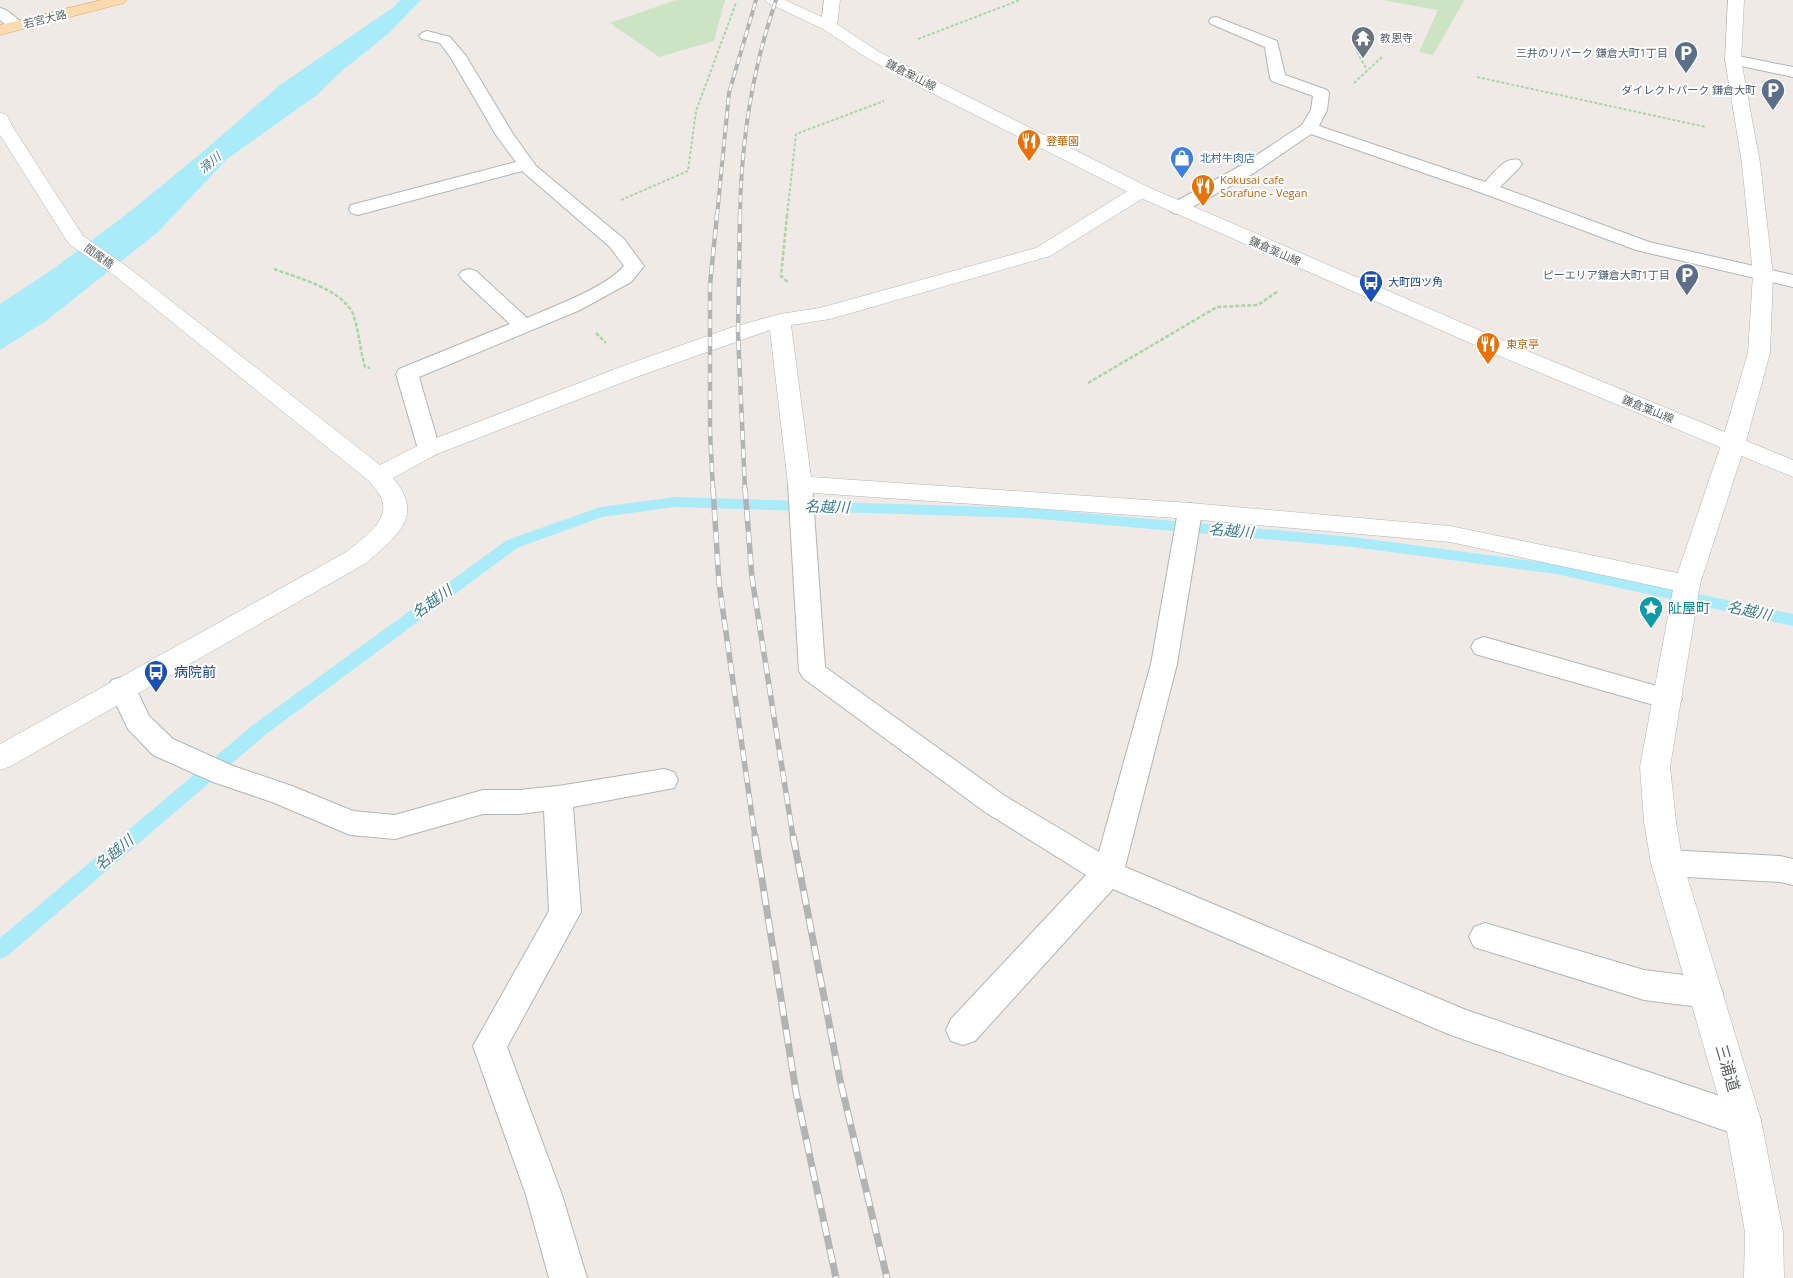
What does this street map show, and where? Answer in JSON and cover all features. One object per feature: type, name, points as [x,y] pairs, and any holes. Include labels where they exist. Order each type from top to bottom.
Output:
[{"type":"main road","name":"若宮大路","points":[[0,30],[119,0]]},
{"type":"street","name":"鎌倉葉山線","points":[[773,0],[830,26],[873,55],[928,84],[1177,208],[1519,356],[1793,469]]},
{"type":"street","points":[[830,26],[832,0]]},
{"type":"street","name":"三浦道","points":[[1733,0],[1733,60],[1746,135],[1763,275],[1759,353],[1733,445],[1687,586],[1655,767],[1660,822],[1667,863],[1708,993],[1743,1120],[1764,1232],[1764,1278]]},
{"type":"street","name":"閻魔橋","points":[[0,118],[5,129],[76,240],[122,272],[378,476],[394,497],[397,513],[393,524],[356,557],[122,687],[0,758]]},
{"type":"street","points":[[378,476],[429,449],[631,371],[780,320],[822,314],[1043,252],[1141,191]]},
{"type":"street","points":[[780,320],[800,484],[1190,511],[1450,534],[1687,586]]},
{"type":"lane","points":[[0,0],[0,12],[16,26]]},
{"type":"lane","points":[[1177,208],[1248,169],[1309,128],[1319,110],[1321,93],[1278,78],[1272,44],[1216,21]]},
{"type":"lane","points":[[427,36],[445,40],[458,56],[500,128],[526,165],[584,217],[617,243],[634,266],[624,278],[573,306],[407,374],[429,449]]},
{"type":"lane","points":[[1733,60],[1793,72]]},
{"type":"lane","points":[[1309,128],[1488,189],[1643,246],[1793,281]]},
{"type":"lane","points":[[1488,189],[1513,164]]},
{"type":"lane","points":[[358,209],[526,165]]},
{"type":"lane","points":[[469,275],[524,326]]},
{"type":"lane","points":[[800,484],[812,672],[995,804],[1108,873],[1460,1023],[1743,1120]]},
{"type":"lane","points":[[963,1030],[1108,873],[1164,664],[1190,511]]},
{"type":"lane","points":[[1484,647],[1668,698]]},
{"type":"lane","points":[[122,687],[138,722],[164,747],[223,774],[282,794],[350,823],[395,827],[483,802],[519,802],[558,798],[664,780]]},
{"type":"lane","points":[[558,798],[565,912],[490,1046],[544,1195],[568,1278]]},
{"type":"lane","points":[[1667,863],[1786,871]]},
{"type":"lane","points":[[1486,937],[1644,985],[1708,993]]},
{"type":"path","points":[[584,217],[688,171],[696,111],[737,0]]},
{"type":"path","points":[[873,55],[949,29],[1020,0]]},
{"type":"path","points":[[1357,52],[1367,70]]},
{"type":"path","points":[[1477,77],[1746,135]]},
{"type":"path","points":[[822,314],[782,276],[796,134],[928,84]]},
{"type":"path","points":[[1088,383],[1217,307],[1258,305],[1313,268]]},
{"type":"path","points":[[274,269],[328,290],[352,312],[360,353],[365,367],[407,374]]},
{"type":"path","points":[[573,306],[631,371]]},
{"type":"green space","points":[[676,0],[725,0],[714,41],[659,57],[610,23]]},
{"type":"green space","points":[[1382,0],[1464,1],[1433,55],[1419,52],[1438,10]]},
{"type":"water","name":"滑川","points":[[400,0],[421,0],[388,34],[343,70],[317,95],[227,159],[158,232],[46,321],[0,350],[0,304],[53,269],[127,214],[280,85],[395,6]]},
{"type":"waterway","name":"名越川","points":[[0,950],[259,730],[512,544],[600,512],[675,502],[1028,513],[1353,542],[1556,569],[1793,620]]},
{"type":"railway","points":[[717,216],[729,93],[756,0]]},
{"type":"railway","points":[[740,216],[749,106],[760,53],[776,0]]},
{"type":"railway","points":[[713,490],[710,432],[710,285],[717,215]]},
{"type":"railway","points":[[740,215],[738,333],[745,490]]},
{"type":"railway","points":[[713,488],[719,583],[755,837]]},
{"type":"railway","points":[[745,488],[752,578],[793,837]]},
{"type":"railway","points":[[755,836],[796,1092],[836,1278]]},
{"type":"railway","points":[[793,836],[840,1080],[887,1278]]},
{"type":"place","name":"教恩寺","points":[[1363,59]]},
{"type":"place","name":"三井のリパーク 鎌倉大町1丁目","points":[[1686,74]]},
{"type":"place","name":"ダイレクトパーク 鎌倉大町","points":[[1773,111]]},
{"type":"place","name":"登華園","points":[[1029,162]]},
{"type":"place","name":"北村牛肉店","points":[[1182,179]]},
{"type":"place","name":"Kokusai cafe Sorafune - Vegan","points":[[1203,207]]},
{"type":"place","name":"ピーエリア鎌倉大町1丁目","points":[[1687,296]]},
{"type":"place","name":"大町四ツ角","points":[[1371,303]]},
{"type":"place","name":"東京亭","points":[[1488,365]]},
{"type":"place","name":"阯屋町","points":[[1651,629]]},
{"type":"place","name":"病院前","points":[[156,693]]}]
